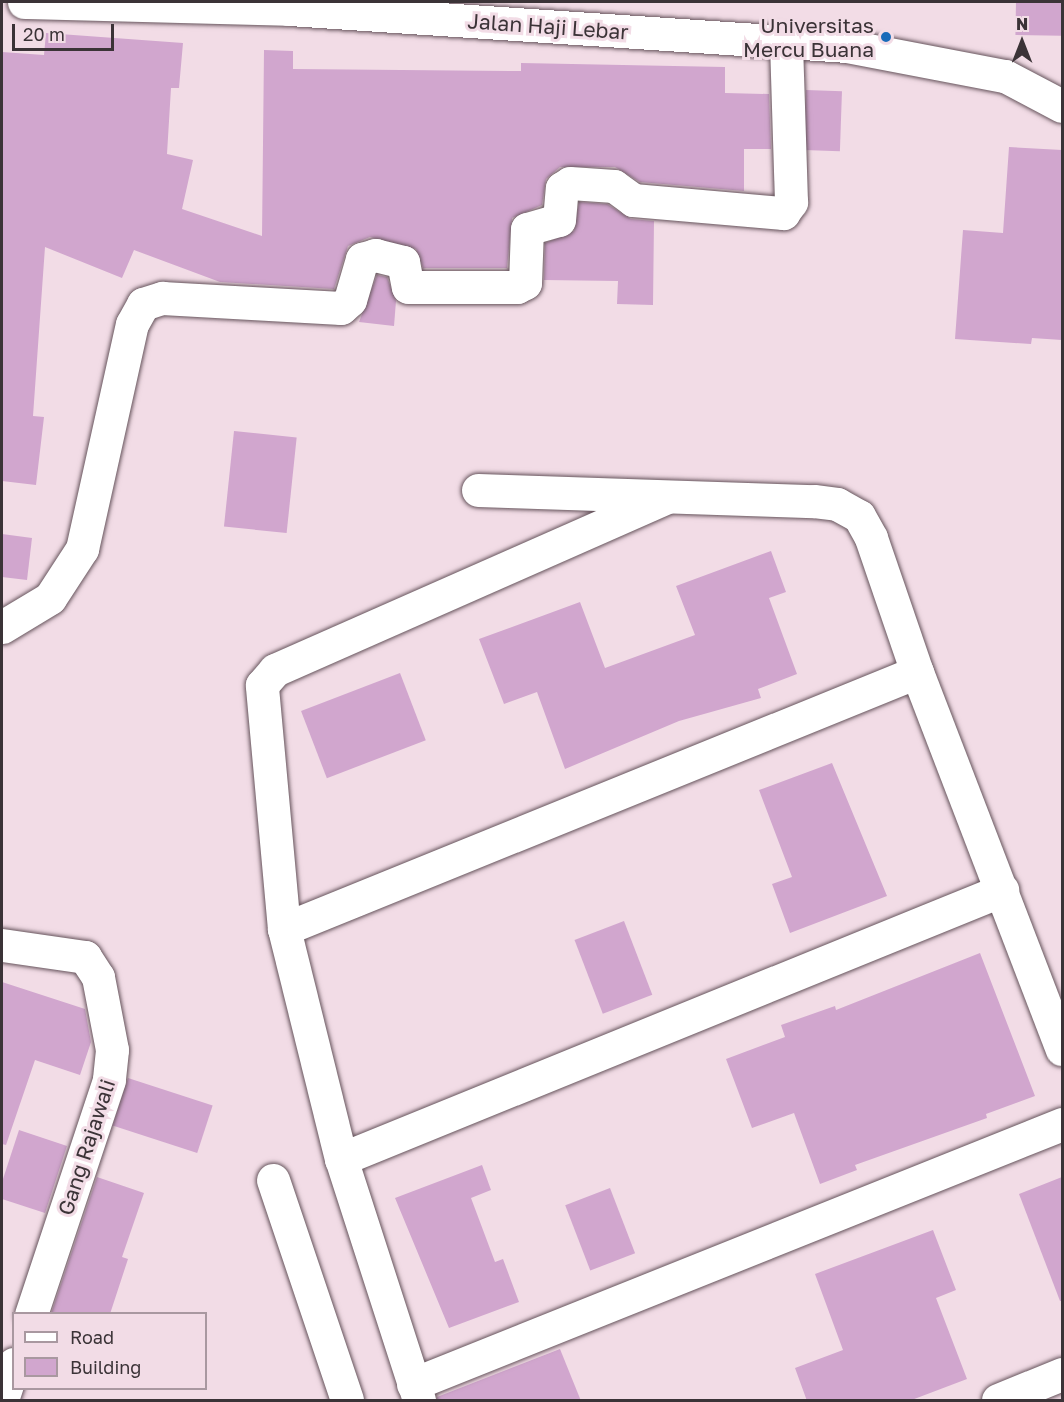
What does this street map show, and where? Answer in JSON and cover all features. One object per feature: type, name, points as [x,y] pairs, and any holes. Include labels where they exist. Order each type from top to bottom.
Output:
[{"type":"street","name":"Jalan Haji Lebar","points":[[24,2],[289,9],[847,46],[1005,76],[1062,106]]},
{"type":"street","points":[[2,627],[50,598],[82,549],[132,324],[143,304],[162,298],[341,308],[350,300],[362,259],[375,255],[403,262],[408,287],[517,287],[525,283],[527,229],[559,220],[562,188],[570,183],[614,186],[633,200],[783,213],[791,202],[786,42]]},
{"type":"street","points":[[478,490],[665,498],[814,501],[837,504],[859,516],[871,538],[917,672],[1062,1049]]},
{"type":"street","points":[[665,498],[275,670],[265,680],[261,691],[284,929],[341,1159],[416,1392],[1062,1124]]},
{"type":"street","points":[[284,929],[917,672]]},
{"type":"street","points":[[341,1159],[1002,890]]},
{"type":"street","name":"Gang Rajawali","points":[[2,945],[85,957],[98,977],[112,1050],[109,1080],[32,1312]]},
{"type":"street","points":[[273,1180],[347,1401]]},
{"type":"street","points":[[2,1400],[12,1370]]},
{"type":"street","points":[[998,1401],[1062,1374]]},
{"type":"building","points":[[1016,2],[1062,3],[1061,36],[1015,35]]},
{"type":"building","points":[[46,33],[183,43],[179,88],[171,88],[167,154],[193,160],[182,209],[262,236],[264,50],[293,51],[293,69],[521,71],[521,63],[725,67],[725,93],[769,94],[771,149],[744,149],[744,191],[640,182],[615,167],[560,167],[546,179],[542,205],[512,218],[507,268],[423,268],[416,249],[370,237],[348,246],[334,289],[220,282],[134,250],[122,278],[45,247],[33,416],[44,417],[36,485],[2,481],[2,52],[44,55]]},
{"type":"building","points":[[806,90],[842,91],[840,151],[804,150]]},
{"type":"building","points":[[1009,147],[1062,150],[1062,340],[1032,338],[1031,344],[955,339],[963,230],[1003,233]]},
{"type":"building","points":[[579,202],[607,204],[631,219],[654,221],[653,305],[617,304],[618,281],[544,280],[545,243],[574,231]]},
{"type":"building","points":[[377,275],[387,277],[396,301],[394,326],[359,322]]},
{"type":"building","points":[[234,431],[297,438],[287,533],[224,526]]},
{"type":"building","points":[[2,534],[32,538],[27,580],[2,577]]},
{"type":"building","points":[[771,551],[786,592],[769,598],[797,674],[758,689],[761,698],[679,721],[565,769],[537,692],[504,704],[479,639],[580,602],[605,668],[695,635],[676,586]]},
{"type":"building","points":[[400,673],[426,740],[327,778],[301,711]]},
{"type":"building","points":[[832,763],[887,896],[790,933],[772,884],[792,877],[759,790]]},
{"type":"building","points":[[624,921],[652,995],[603,1014],[575,940]]},
{"type":"building","points":[[980,953],[1035,1096],[986,1114],[987,1118],[855,1165],[857,1170],[820,1184],[794,1113],[752,1128],[726,1059],[785,1037],[781,1025],[835,1006],[836,1010]]},
{"type":"building","points":[[2,982],[85,1009],[91,1042],[80,1075],[35,1060],[6,1145],[2,1144]]},
{"type":"building","points":[[128,1078],[213,1106],[197,1153],[113,1126]]},
{"type":"building","points":[[19,1130],[67,1146],[45,1213],[2,1199],[2,1182]]},
{"type":"building","points":[[482,1165],[491,1190],[471,1198],[495,1262],[503,1259],[519,1302],[449,1328],[395,1198]]},
{"type":"building","points":[[97,1177],[144,1193],[122,1257],[128,1259],[111,1312],[52,1312]]},
{"type":"building","points":[[1062,1177],[1062,1301],[1060,1301],[1019,1194]]},
{"type":"building","points":[[610,1188],[635,1253],[590,1271],[565,1205]]},
{"type":"building","points":[[933,1230],[956,1290],[936,1298],[967,1379],[909,1401],[807,1401],[795,1368],[843,1350],[815,1274]]},
{"type":"building","points":[[560,1349],[581,1401],[437,1401],[437,1397]]},
{"type":"place","name":"Universitas Mercu Buana","points":[[886,37]]}]
